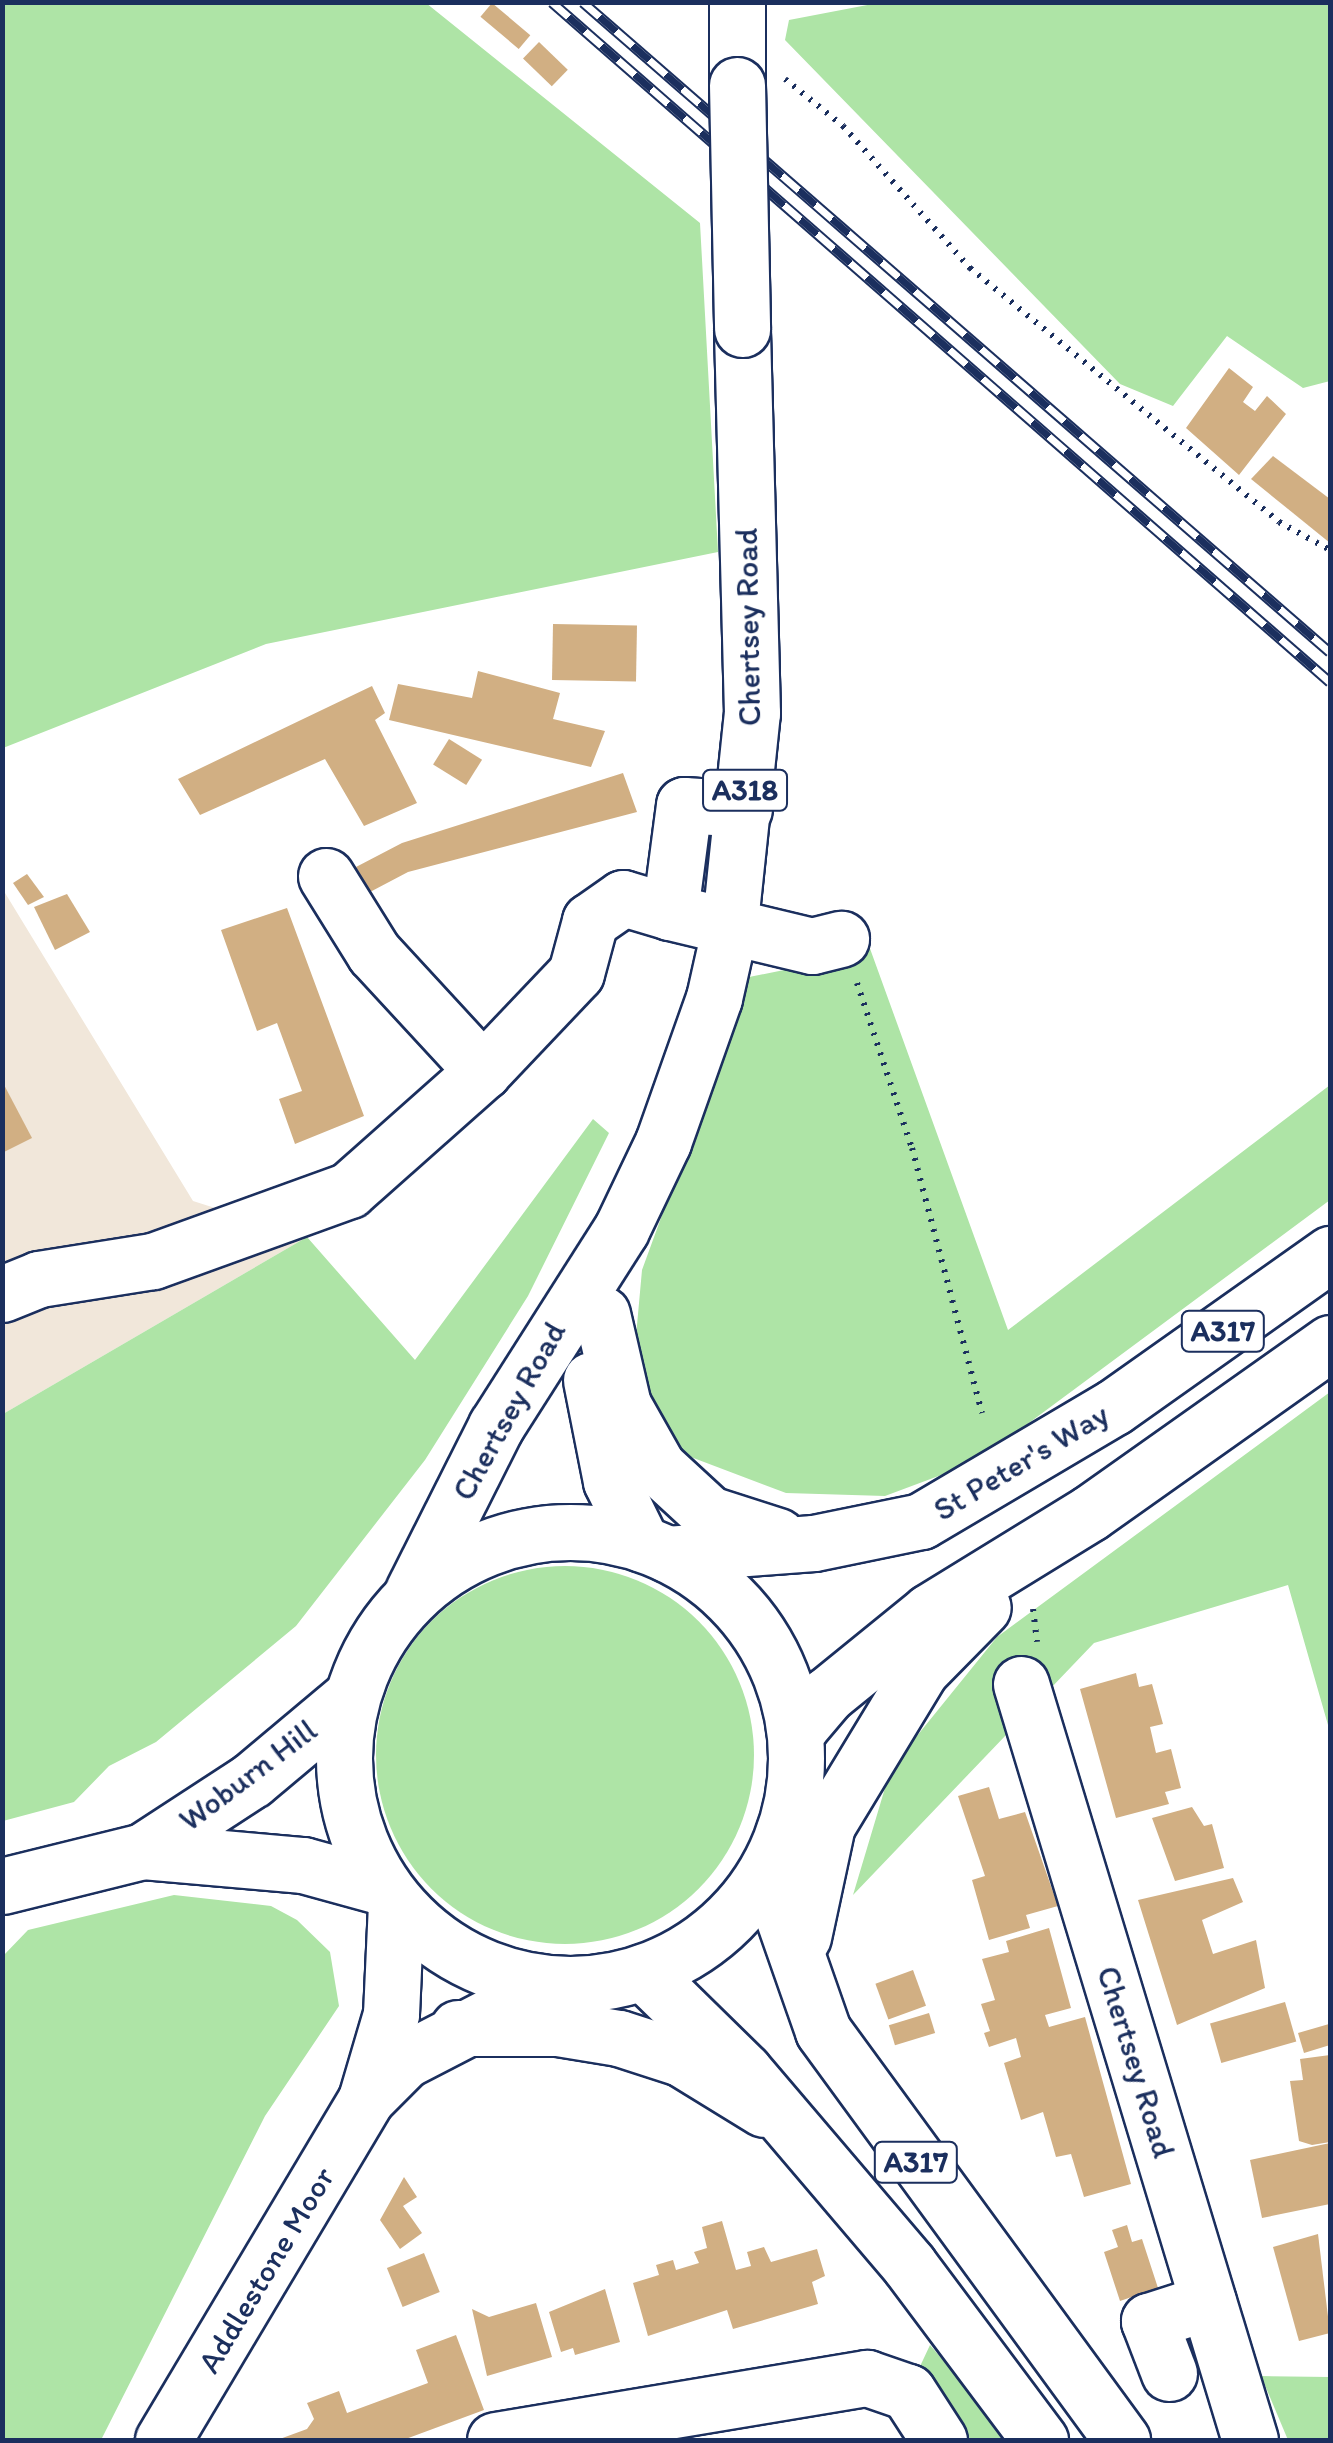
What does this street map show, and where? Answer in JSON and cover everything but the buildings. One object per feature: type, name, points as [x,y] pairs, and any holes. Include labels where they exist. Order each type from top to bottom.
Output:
[{"type":"main road","name":"Chertsey Road","points":[[410,1598],[496,1426],[621,1230],[696,1061],[730,931],[752,713],[742,328],[745,44]]},
{"type":"main road","points":[[670,912],[684,806],[744,809]]},
{"type":"main road","points":[[326,876],[374,953],[484,1070]]},
{"type":"main road","points":[[2,1294],[39,1279],[153,1261],[349,1190],[484,1070],[576,973],[590,922],[624,898],[730,931],[812,946],[841,939]]},
{"type":"main road","name":"Chertsey Road","points":[[621,1230],[602,1314],[591,1404],[610,1481],[654,1549]]},
{"type":"main road","name":"St Peter's Way","points":[[654,1549],[814,1543],[921,1521],[1114,1407],[1330,1254]]},
{"type":"main road","points":[[602,1314],[623,1405],[668,1478],[709,1514],[814,1543]]},
{"type":"main road","name":"A317","points":[[795,1733],[827,1695],[929,1612],[1090,1512],[1330,1343]]},
{"type":"main road","points":[[800,1969],[808,1891],[827,1825],[874,1744],[922,1670],[1090,1512]]},
{"type":"main road","points":[[576,1534],[654,1549],[700,1573],[754,1626],[774,1660],[795,1733],[790,1814],[776,1853],[748,1898],[710,1936],[643,1972],[552,1984],[466,1960],[389,1896],[363,1852],[343,1776],[351,1696],[385,1628],[410,1598],[494,1545],[576,1534]]},
{"type":"main road","name":"Chertsey Road","points":[[1021,1684],[1250,2440]]},
{"type":"main road","name":"Woburn Hill","points":[[143,1851],[252,1780],[351,1696]]},
{"type":"main road","name":"Woburn Hill","points":[[2,1886],[143,1851],[303,1865],[389,1896]]},
{"type":"main road","name":"A317","points":[[776,1853],[780,1908],[800,1969],[850,2075],[1122,2440]]},
{"type":"main road","name":"Addlestone Moor","points":[[366,2099],[390,2014],[389,1896]]},
{"type":"main road","name":"A317","points":[[643,1972],[690,2013],[909,2266],[1040,2440]]},
{"type":"main road","name":"Addlestone Moor","points":[[164,2440],[366,2099],[405,2060],[458,2028],[552,1984]]},
{"type":"main road","points":[[458,2028],[558,2028],[620,2038],[734,2084],[797,2136]]},
{"type":"main road","points":[[1169,2372],[1149,2321],[1208,2302]]},
{"type":"main road","points":[[495,2440],[868,2378],[908,2392],[939,2440]]},
{"type":"path","points":[[745,44],[843,126],[970,268],[1278,522],[1330,550]]},
{"type":"path","points":[[841,939],[912,1148],[982,1413]]},
{"type":"shaded area","points":[[2,888],[193,1201],[307,1237],[3,1414]]},
{"type":"green space","points":[[3,2],[426,3],[700,223],[718,552],[266,644],[3,748]]},
{"type":"green space","points":[[883,2],[1330,3],[1330,381],[1303,388],[1227,336],[1173,406],[1120,384],[785,40],[789,20]]},
{"type":"green space","points":[[864,932],[1008,1330],[1330,1085],[1330,1200],[976,1462],[885,1496],[786,1493],[675,1451],[633,1369],[642,1270],[749,977],[794,968]]},
{"type":"green space","points":[[593,1119],[609,1133],[528,1296],[425,1460],[296,1626],[156,1742],[109,1766],[74,1802],[3,1821],[3,1414],[307,1237],[415,1360]]},
{"type":"green space","points":[[1330,1392],[1330,1732],[1288,1585],[1094,1643],[853,1895],[891,1768],[997,1637]]},
{"type":"green space","points":[[565,1566],[602,1570],[637,1580],[670,1598],[699,1621],[722,1650],[740,1683],[750,1718],[754,1755],[750,1792],[740,1827],[722,1860],[699,1889],[670,1912],[637,1930],[602,1940],[565,1944],[528,1940],[493,1930],[460,1912],[431,1889],[408,1860],[390,1827],[380,1792],[376,1755],[380,1718],[390,1683],[408,1650],[431,1621],[460,1598],[493,1580],[528,1570]]},
{"type":"green space","points":[[174,1895],[271,1906],[297,1920],[330,1952],[339,2006],[265,2116],[101,2440],[3,2440],[3,1956],[28,1930]]},
{"type":"green space","points":[[930,2345],[1011,2440],[939,2440],[908,2392]]},
{"type":"green space","points":[[1261,2376],[1330,2377],[1330,2440],[1288,2440]]},
{"type":"railway","points":[[552,2],[1330,682]]},
{"type":"railway","points":[[583,2],[1330,652]]}]
